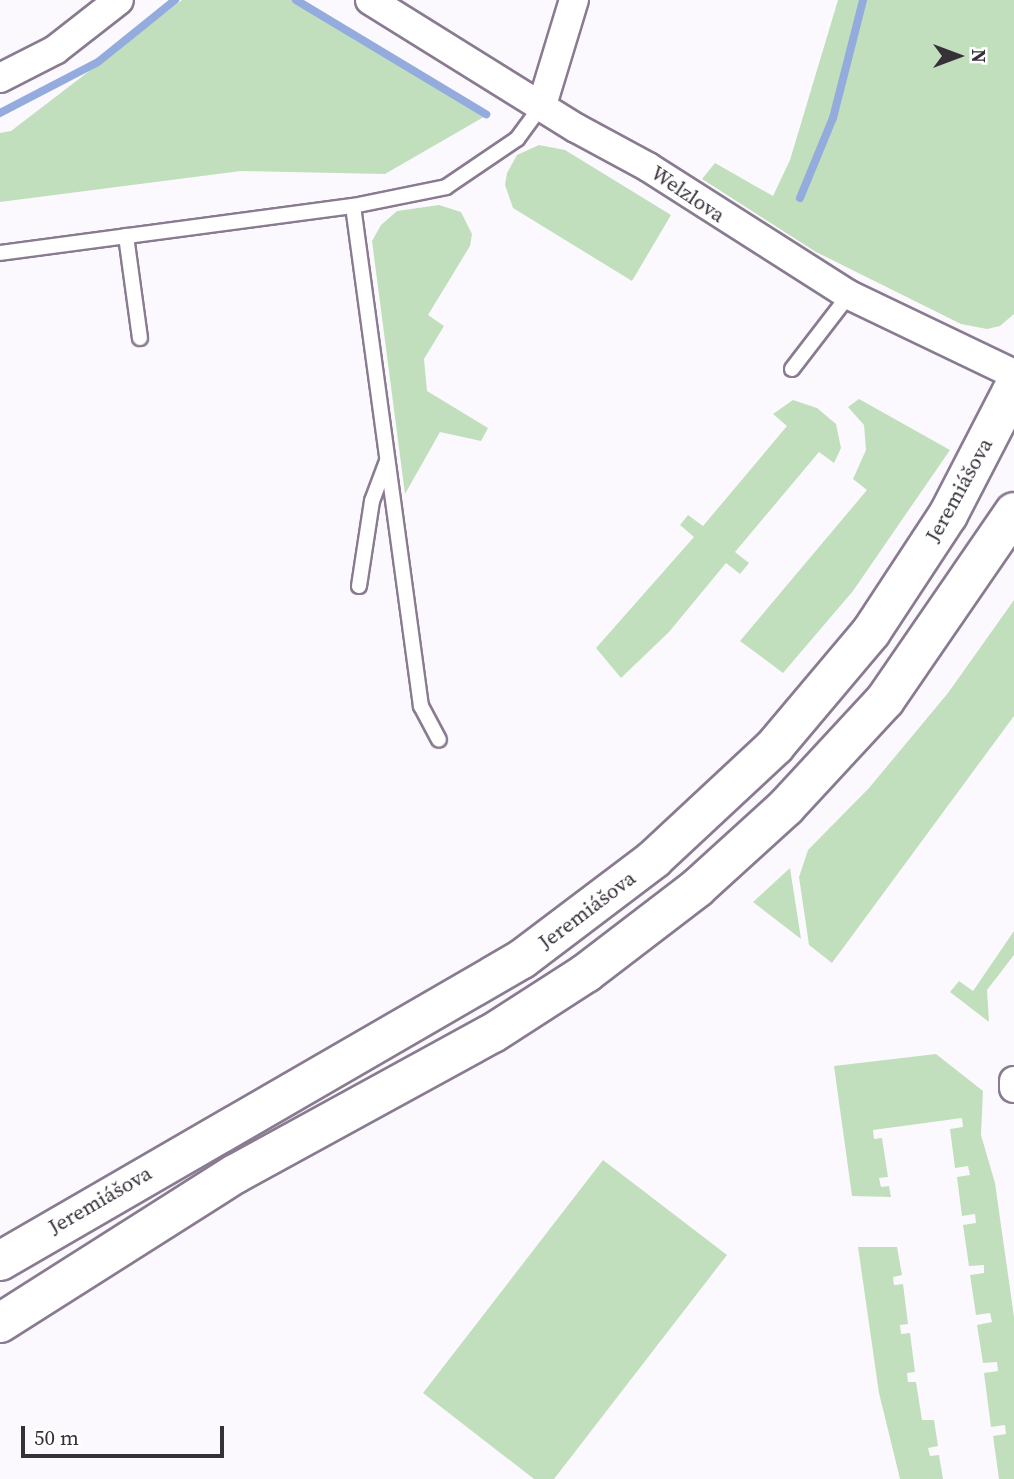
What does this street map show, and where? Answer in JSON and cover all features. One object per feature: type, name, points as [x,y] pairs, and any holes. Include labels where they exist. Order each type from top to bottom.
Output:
[{"type":"main road","name":"Jeremiášova","points":[[0,1261],[522,959],[654,859],[775,746],[871,632],[948,515],[1014,387]]},
{"type":"main road","points":[[0,1323],[235,1174],[493,1034],[586,973],[697,888],[786,807],[885,699],[1014,512]]},
{"type":"street","points":[[0,78],[55,50],[119,0]]},
{"type":"street","name":"Welzlova","points":[[370,0],[849,295],[1014,374]]},
{"type":"street","points":[[542,105],[574,0]]},
{"type":"street","points":[[1014,1082],[1014,1088]]},
{"type":"lane","points":[[0,253],[353,206],[446,187],[517,139],[542,105]]},
{"type":"lane","points":[[353,206],[421,706],[439,740]]},
{"type":"lane","points":[[126,236],[140,338]]},
{"type":"lane","points":[[792,369],[849,295]]},
{"type":"lane","points":[[359,586],[373,501],[388,460]]},
{"type":"green space","points":[[182,0],[299,0],[355,40],[489,114],[385,174],[241,171],[0,202],[0,133],[11,131]]},
{"type":"green space","points":[[838,0],[1014,0],[1014,314],[1000,326],[987,329],[961,324],[816,252],[702,179],[715,163],[773,196],[790,160]]},
{"type":"green space","points":[[539,145],[565,150],[671,215],[632,281],[513,208],[505,185],[507,173],[517,155]]},
{"type":"green space","points":[[439,205],[461,212],[472,234],[470,246],[428,315],[444,326],[424,359],[427,391],[488,428],[481,441],[440,432],[405,494],[372,241],[381,225],[397,211]]},
{"type":"green space","points":[[859,399],[950,450],[853,591],[783,673],[740,641],[867,490],[853,479],[866,450],[864,425],[848,407]]},
{"type":"green space","points":[[793,400],[817,408],[836,424],[841,448],[834,463],[819,452],[735,552],[749,563],[740,574],[726,563],[669,632],[621,678],[596,648],[694,537],[680,525],[688,515],[703,526],[787,426],[773,414]]},
{"type":"green space","points":[[1014,600],[1014,716],[832,963],[809,945],[799,877],[808,850],[869,788],[948,693]]},
{"type":"green space","points":[[790,868],[801,939],[753,902]]},
{"type":"green space","points":[[1014,931],[1014,955],[987,990],[989,1022],[950,992],[959,981],[973,991]]},
{"type":"green space","points":[[936,1054],[983,1091],[981,1135],[995,1183],[1014,1317],[1014,1479],[999,1479],[993,1436],[1006,1434],[1005,1425],[991,1427],[984,1373],[998,1371],[997,1362],[983,1363],[977,1325],[992,1322],[990,1313],[976,1315],[970,1275],[984,1273],[984,1265],[969,1266],[963,1225],[976,1223],[975,1214],[962,1216],[957,1177],[970,1175],[968,1166],[955,1168],[950,1129],[963,1127],[962,1118],[873,1130],[874,1139],[882,1138],[888,1177],[879,1178],[881,1187],[889,1186],[891,1197],[852,1196],[834,1066]]},
{"type":"green space","points":[[603,1160],[727,1255],[554,1479],[534,1479],[423,1393]]},
{"type":"green space","points":[[858,1247],[897,1247],[902,1275],[893,1277],[894,1285],[903,1284],[908,1324],[900,1325],[901,1334],[910,1333],[915,1372],[907,1373],[908,1382],[916,1382],[922,1420],[934,1420],[938,1446],[928,1448],[930,1456],[939,1455],[943,1479],[900,1479],[879,1393]]},
{"type":"waterway","points":[[0,113],[98,62],[175,0]]},
{"type":"waterway","points":[[296,0],[486,114]]},
{"type":"waterway","points":[[800,198],[833,118],[863,0]]}]
